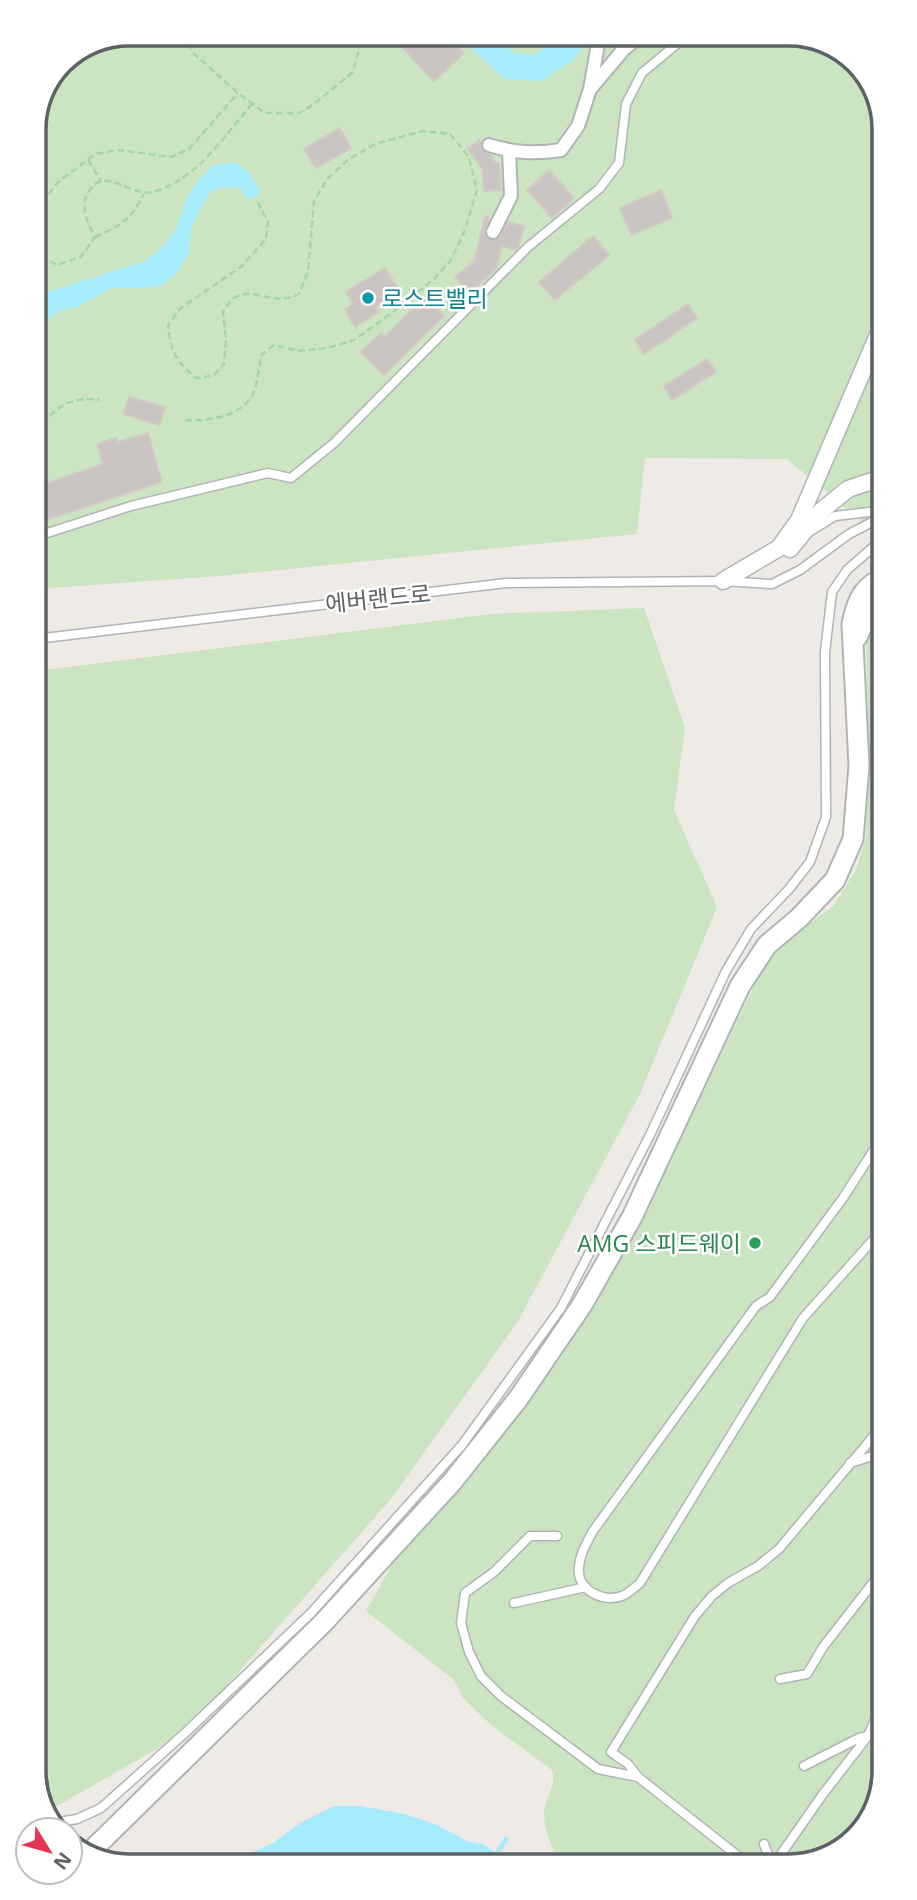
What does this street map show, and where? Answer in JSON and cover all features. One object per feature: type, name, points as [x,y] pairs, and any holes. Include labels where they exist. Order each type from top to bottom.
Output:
[{"type":"street","points":[[489,145],[509,151],[539,154],[561,150],[578,126],[590,89],[598,46]]},
{"type":"street","points":[[590,89],[629,46]]},
{"type":"street","points":[[493,232],[511,196],[509,151]]},
{"type":"street","points":[[723,581],[779,548],[799,520],[872,349]]},
{"type":"street","points":[[723,581],[758,573],[784,557],[821,512],[848,489],[872,481]]},
{"type":"street","points":[[95,1847],[324,1622],[452,1482],[519,1399],[582,1305],[632,1217],[740,986],[767,945],[799,918],[835,880],[853,839],[859,766],[852,624],[856,602],[872,583]]},
{"type":"street","points":[[854,644],[872,609]]},
{"type":"lane","points":[[46,533],[131,506],[268,472],[291,478],[334,443],[528,247],[599,189],[619,163],[626,104],[642,73],[674,46]]},
{"type":"lane","points":[[779,548],[835,516],[872,512]]},
{"type":"lane","name":"에버랜드로","points":[[46,638],[506,583],[723,581],[772,584],[800,570],[849,534],[872,522]]},
{"type":"lane","points":[[84,1816],[101,1808],[312,1613],[462,1445],[561,1308],[650,1135],[726,971],[751,929],[810,862],[826,817],[825,652],[832,592],[846,570],[872,547]]},
{"type":"lane","points":[[872,1153],[843,1198],[770,1297],[756,1306],[593,1531],[582,1553],[578,1570],[581,1582],[592,1594],[605,1599],[624,1596],[640,1583],[803,1318],[872,1241]]},
{"type":"lane","points":[[735,1854],[638,1777],[628,1764],[611,1752],[695,1616],[712,1596],[728,1583],[758,1566],[779,1549],[872,1438]]},
{"type":"lane","points":[[850,1463],[872,1456]]},
{"type":"lane","points":[[557,1536],[530,1536],[494,1572],[464,1593],[461,1623],[468,1652],[481,1676],[501,1696],[598,1769],[638,1777]]},
{"type":"lane","points":[[780,1679],[807,1674],[823,1647],[872,1584]]},
{"type":"lane","points":[[514,1603],[586,1587]]},
{"type":"lane","points":[[781,1854],[823,1794],[868,1737],[872,1727]]},
{"type":"lane","points":[[804,1766],[859,1738],[868,1737]]},
{"type":"lane","points":[[764,1844],[768,1854]]},
{"type":"path","points":[[190,46],[191,51],[238,93],[265,113],[299,113],[314,104],[353,72],[360,46]]},
{"type":"path","points":[[46,198],[57,183],[95,154],[118,150],[171,157],[190,148],[238,93]]},
{"type":"path","points":[[94,237],[86,222],[83,206],[92,187],[101,181],[114,182],[133,192],[151,193],[182,178],[203,160],[252,104]]},
{"type":"path","points":[[185,420],[203,422],[238,410],[254,393],[262,354],[274,345],[298,351],[328,348],[354,340],[389,316],[434,279],[451,260],[465,230],[477,190],[469,157],[450,134],[423,131],[375,144],[349,159],[327,179],[314,201],[308,272],[299,294],[287,301],[247,293],[234,298],[223,312],[226,340],[224,363],[213,376],[196,378],[178,363],[170,341],[168,325],[181,308],[242,266],[266,239],[268,222],[257,201]]},
{"type":"path","points":[[88,159],[101,181]]},
{"type":"path","points":[[46,259],[57,265],[81,257],[94,237],[119,227],[136,209],[144,192]]},
{"type":"path","points":[[46,420],[67,401],[85,398],[100,400]]},
{"type":"green space","points":[[128,46],[794,46],[815,50],[835,59],[854,78],[865,96],[872,128],[872,530],[787,459],[645,458],[637,534],[220,576],[46,588],[46,123],[52,96],[59,82],[82,59],[112,47]]},
{"type":"green space","points":[[644,608],[685,728],[674,810],[717,907],[640,1094],[517,1323],[390,1500],[185,1733],[54,1808],[47,1788],[46,1772],[46,670],[490,614]]},
{"type":"green space","name":"AMG 스피드웨이","points":[[872,623],[871,1783],[863,1808],[851,1826],[830,1843],[805,1853],[556,1854],[544,1819],[553,1781],[552,1770],[491,1725],[462,1697],[454,1680],[366,1611],[404,1543],[476,1471],[592,1310],[663,1176],[769,954],[834,905],[856,870],[866,837],[866,625]]},
{"type":"water","points":[[235,162],[250,173],[261,193],[248,200],[240,188],[225,187],[211,191],[191,230],[189,253],[178,272],[164,284],[148,288],[112,288],[78,307],[61,310],[46,321],[46,292],[145,261],[164,246],[177,227],[187,197],[200,178],[214,165]]},
{"type":"water","points":[[334,1806],[360,1806],[405,1814],[437,1825],[467,1841],[483,1844],[497,1854],[249,1854],[273,1843],[300,1823]]},
{"type":"building","points":[[401,46],[458,46],[464,53],[434,81]]},
{"type":"building","points":[[340,128],[351,148],[316,168],[304,149]]},
{"type":"building","points":[[479,140],[482,150],[499,163],[501,190],[484,191],[482,169],[468,149]]},
{"type":"building","points":[[549,170],[574,198],[552,218],[527,190]]},
{"type":"building","points":[[661,190],[672,218],[631,235],[620,208]]},
{"type":"building","points":[[485,216],[490,218],[484,232],[490,240],[498,239],[508,222],[524,226],[518,248],[516,250],[502,246],[496,269],[469,293],[455,277],[474,261]]},
{"type":"building","points":[[593,236],[609,255],[555,300],[539,282]]},
{"type":"building","name":"로스트밸리","points":[[385,268],[398,288],[385,296],[387,300],[375,307],[379,312],[355,327],[345,309],[353,304],[346,292]]},
{"type":"building","points":[[429,293],[441,305],[437,309],[444,316],[384,375],[361,352],[381,333],[385,337]]},
{"type":"building","points":[[688,304],[697,318],[644,354],[635,340]]},
{"type":"building","points":[[707,359],[716,372],[672,400],[664,386]]},
{"type":"building","points":[[129,397],[165,407],[159,425],[124,414]]},
{"type":"building","points":[[148,433],[162,482],[46,520],[46,483],[103,464],[97,444],[116,438],[117,442]]},
{"type":"waterway","points":[[488,46],[509,66],[537,68],[568,46]]},
{"type":"waterway","points":[[497,1854],[506,1839]]},
{"type":"place","name":"로스트밸리","points":[[368,298]]},
{"type":"place","name":"AMG 스피드웨이","points":[[755,1243]]}]
